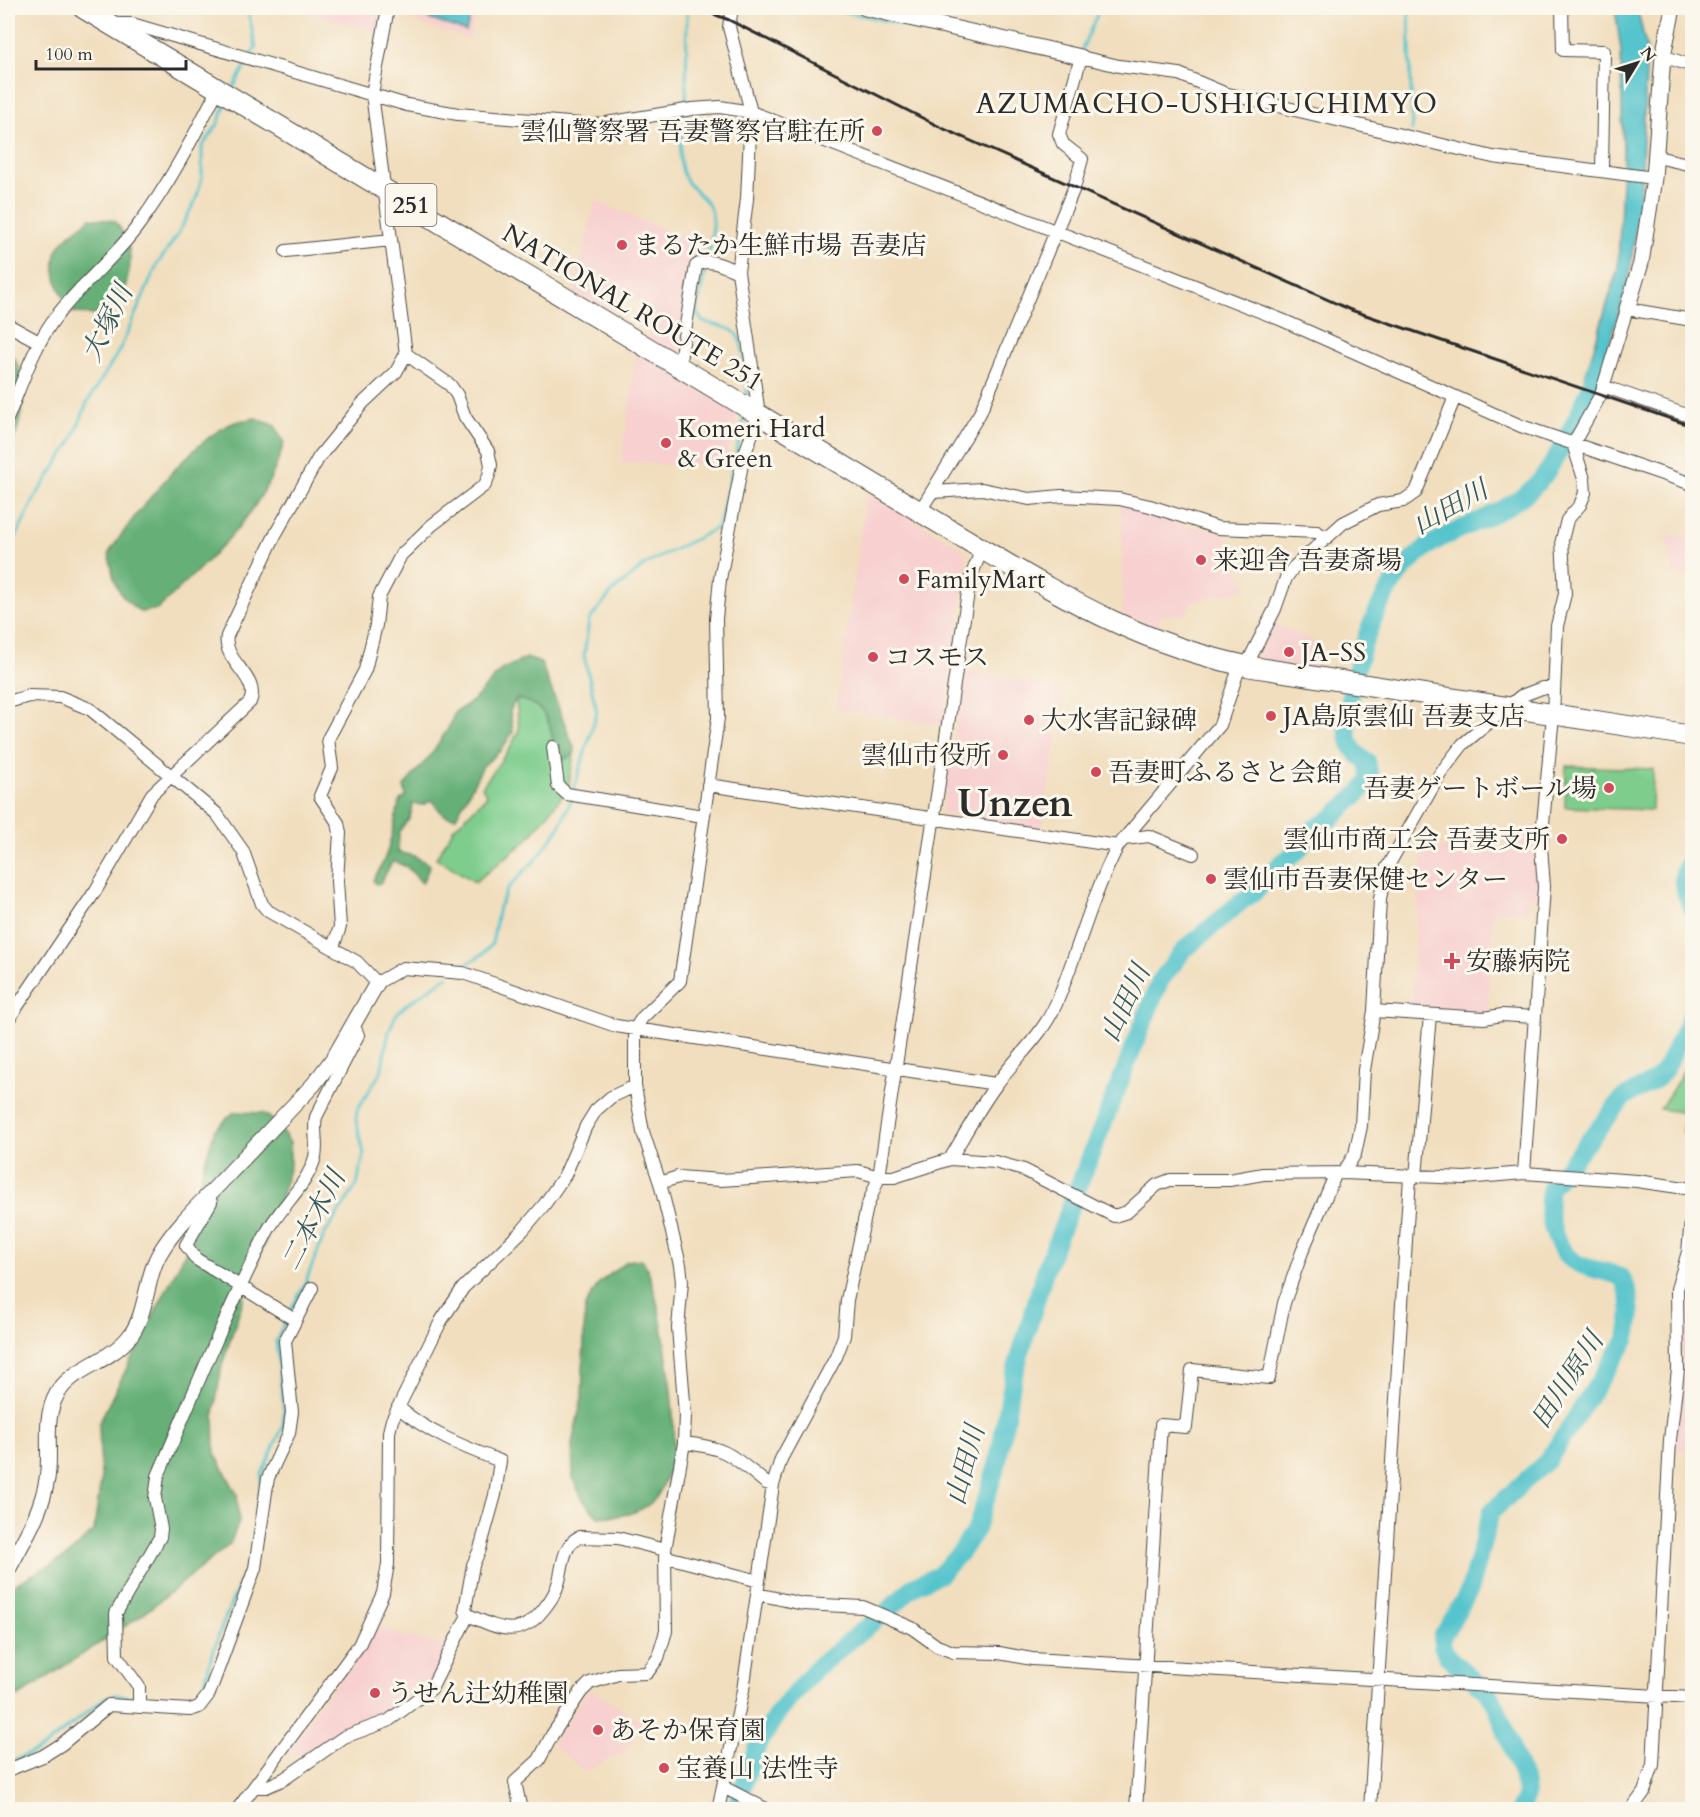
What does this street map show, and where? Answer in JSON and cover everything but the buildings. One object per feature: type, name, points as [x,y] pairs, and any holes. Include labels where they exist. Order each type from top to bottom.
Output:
[{"type":"highway","name":"NATIONAL ROUTE 251","points":[[83,8],[982,549],[1084,609],[1140,635],[1176,648],[1243,666],[1553,715],[1690,732]]},
{"type":"street","points":[[8,1020],[96,890],[152,794],[174,776],[250,702],[252,689],[227,649],[227,636],[275,535],[319,457],[353,415],[396,372],[406,354],[372,94],[388,8]]},
{"type":"street","points":[[521,1809],[515,1782],[539,1760],[552,1735],[581,1692],[590,1683],[601,1679],[625,1673],[647,1673],[652,1669],[666,1631],[666,1553],[684,1443],[685,1414],[678,1328],[682,1282],[660,1183],[643,1132],[635,1086],[635,1029],[642,1018],[680,981],[718,718],[716,619],[720,579],[751,409],[738,272],[747,199],[751,112],[729,27],[732,8]]},
{"type":"street","points":[[865,8],[1119,66],[1179,74],[1224,93],[1493,157],[1651,178]]},
{"type":"street","points":[[1562,8],[1563,50],[1604,51],[1604,171]]},
{"type":"street","points":[[1570,442],[1603,386],[1641,263],[1651,178],[1657,157],[1663,56],[1673,8]]},
{"type":"street","points":[[111,25],[132,24],[407,105],[458,114],[584,125],[720,107],[751,112],[1282,320],[1544,434],[1692,484]]},
{"type":"street","points":[[1663,56],[1692,66]]},
{"type":"street","points":[[920,511],[980,413],[1056,233],[1082,164],[1078,155],[1063,144],[1059,135],[1081,57]]},
{"type":"street","points":[[8,417],[39,342],[64,306],[119,251],[152,207],[218,89]]},
{"type":"street","points":[[1657,157],[1692,165]]},
{"type":"street","points":[[286,251],[391,240]]},
{"type":"street","points":[[679,366],[696,266],[708,263],[738,272]]},
{"type":"street","points":[[1627,309],[1692,320]]},
{"type":"street","points":[[8,325],[39,342]]},
{"type":"street","points":[[333,947],[340,927],[337,881],[340,833],[338,823],[320,796],[332,768],[328,747],[331,731],[365,670],[376,625],[379,597],[401,555],[432,525],[484,485],[490,465],[488,451],[465,417],[457,395],[450,385],[406,354]]},
{"type":"street","points":[[1603,386],[1692,417]]},
{"type":"street","points":[[950,1159],[996,1084],[1036,1039],[1056,1004],[1082,927],[1121,843],[1220,725],[1243,666],[1275,609],[1286,578],[1325,537],[1360,512],[1378,505],[1403,501],[1416,492],[1455,397]]},
{"type":"street","points":[[312,456],[345,417],[353,415]]},
{"type":"street","points":[[1524,1173],[1544,887],[1541,846],[1553,715],[1557,626],[1565,594],[1562,540],[1568,520],[1580,505],[1585,493],[1584,479],[1570,442]]},
{"type":"street","points":[[933,492],[982,489],[1029,499],[1060,496],[1119,499],[1150,506],[1218,528],[1317,532],[1325,537]]},
{"type":"street","points":[[718,1809],[727,1788],[773,1485],[781,1459],[836,1357],[844,1336],[847,1300],[867,1207],[879,1177],[970,579],[982,549]]},
{"type":"street","points":[[1136,1809],[1161,1425],[1186,1427],[1192,1370],[1269,1378],[1284,1303],[1302,1252],[1339,1173],[1359,1142],[1364,1070],[1374,1011],[1380,899],[1385,871],[1440,774],[1462,744],[1529,692],[1553,688]]},
{"type":"street","points":[[8,702],[29,696],[60,697],[75,701],[90,709],[174,776],[217,814],[232,832],[243,851],[262,904],[268,911],[357,962],[377,984]]},
{"type":"street","points":[[553,747],[558,786],[563,792],[703,816]]},
{"type":"street","points":[[708,785],[934,819],[1121,843],[1149,836],[1193,854]]},
{"type":"street","points":[[8,1570],[37,1515],[43,1495],[49,1464],[50,1410],[57,1394],[67,1380],[102,1361],[121,1347],[132,1333],[140,1316],[150,1271],[160,1253],[208,1195],[314,1084],[354,1026],[377,984],[403,968],[463,973],[616,1026],[651,1029],[996,1084]]},
{"type":"street","points":[[1374,1011],[1484,1018],[1502,1015],[1534,1017]]},
{"type":"street","points":[[1370,1809],[1413,1177],[1430,1015]]},
{"type":"street","points":[[140,1700],[117,1656],[116,1613],[160,1537],[161,1529],[155,1498],[158,1476],[239,1286],[270,1226],[297,1192],[313,1163],[316,1156],[313,1127],[358,1035],[354,1026]]},
{"type":"street","points":[[237,1809],[359,1645],[383,1593],[388,1564],[389,1432],[398,1407],[441,1321],[463,1288],[522,1231],[544,1205],[565,1175],[586,1126],[596,1110],[611,1097],[635,1086]]},
{"type":"street","points":[[660,1183],[678,1177],[721,1180],[858,1171],[879,1177],[894,1177],[950,1159],[995,1162],[1014,1168],[1108,1215],[1118,1216],[1127,1212],[1157,1185],[1170,1180],[1229,1180],[1263,1174],[1339,1173],[1465,1178],[1524,1173],[1627,1180],[1692,1189]]},
{"type":"street","points":[[208,1195],[211,1202],[186,1246],[196,1259],[290,1317]]},
{"type":"street","points":[[1631,1809],[1644,1792],[1653,1765],[1670,1440],[1678,1370],[1677,1289],[1688,1252],[1692,1209]]},
{"type":"street","points":[[8,1770],[43,1756],[62,1744],[109,1705],[140,1700],[190,1710],[199,1707],[209,1695],[255,1568],[268,1478],[289,1433],[292,1412],[284,1350],[290,1317],[312,1288]]},
{"type":"street","points":[[398,1407],[413,1420],[453,1443],[500,1461],[495,1495],[480,1549],[472,1565],[465,1610],[468,1615],[504,1629],[527,1626],[535,1620],[553,1597],[567,1547],[579,1537],[618,1538],[759,1581]]},
{"type":"street","points":[[684,1443],[711,1446],[728,1452],[766,1483],[773,1485]]},
{"type":"street","points":[[757,1594],[803,1604],[863,1607],[900,1622],[937,1646],[953,1652],[999,1653],[1032,1659],[1692,1698]]},
{"type":"street","points":[[255,1787],[266,1787],[284,1779],[344,1737],[388,1721],[431,1689],[468,1615]]},
{"type":"street","points":[[727,1788],[768,1809]]},
{"type":"shaded area","points":[[289,8],[386,8],[379,32]]},
{"type":"shaded area","points":[[386,8],[479,8],[469,39],[422,24]]},
{"type":"shaded area","points":[[595,200],[672,233],[704,235],[678,359],[647,340],[651,303],[615,296],[612,299],[610,315],[574,294]]},
{"type":"shaded area","points":[[637,352],[738,413],[726,457],[694,465],[621,463]]},
{"type":"shaded area","points":[[871,494],[963,549],[966,554],[967,561],[943,725],[836,709],[866,496]]},
{"type":"shaded area","points":[[1121,505],[1148,511],[1176,523],[1228,533],[1225,548],[1239,551],[1236,567],[1240,570],[1247,588],[1191,602],[1187,614],[1160,615],[1157,634],[1121,619],[1123,597]]},
{"type":"shaded area","points":[[1666,534],[1692,538],[1692,577],[1673,574]]},
{"type":"shaded area","name":"JA-SS","points":[[1273,623],[1319,643],[1317,669],[1256,660]]},
{"type":"shaded area","name":"雲仙市役所","points":[[968,672],[1054,686],[1064,698],[1042,828],[942,813],[964,676]]},
{"type":"shaded area","name":"安藤病院","points":[[1525,828],[1539,828],[1540,898],[1528,898],[1527,912],[1494,911],[1487,1015],[1410,1010],[1423,849],[1503,849]]},
{"type":"shaded area","points":[[1692,1253],[1692,1452],[1674,1450],[1682,1292]]},
{"type":"shaded area","name":"うせん辻幼稚園","points":[[376,1628],[450,1648],[433,1681],[417,1695],[400,1703],[388,1717],[304,1760],[289,1748]]},
{"type":"shaded area","name":"あそか保育園","points":[[590,1689],[642,1722],[623,1754],[614,1756],[585,1772],[552,1744]]},
{"type":"green space","points":[[90,218],[115,221],[123,232],[130,252],[129,272],[119,305],[94,315],[72,312],[59,288],[55,269],[57,251],[62,243]]},
{"type":"green space","points":[[8,354],[12,355],[17,364],[22,388],[22,402],[18,428],[8,448]]},
{"type":"green space","points":[[256,418],[275,426],[284,442],[264,492],[216,553],[158,609],[141,612],[126,600],[117,587],[109,553],[148,500],[200,445],[233,423]]},
{"type":"green space","points":[[527,658],[541,663],[575,750],[574,754],[559,762],[555,761],[551,730],[543,713],[537,706],[516,699],[510,711],[513,732],[501,750],[483,766],[456,817],[444,814],[432,800],[423,805],[413,804],[410,818],[399,832],[398,852],[414,856],[430,865],[422,883],[407,867],[393,861],[380,883],[376,884],[373,880],[384,861],[400,800],[406,797],[404,786],[430,756],[448,729],[455,712],[474,700],[502,669]]},
{"type":"green space","points":[[516,699],[528,702],[543,713],[551,730],[555,760],[559,761],[574,754],[568,789],[527,840],[475,882],[436,858],[454,828],[487,796],[482,787],[510,748],[519,730]]},
{"type":"green space","name":"吾妻ゲートボール場","points":[[1566,766],[1653,769],[1652,810],[1565,807]]},
{"type":"green space","points":[[1688,1058],[1692,1059],[1692,1133],[1683,1132],[1686,1113],[1660,1109],[1680,1077]]},
{"type":"green space","points":[[234,1112],[263,1113],[276,1122],[290,1143],[290,1165],[279,1206],[247,1288],[222,1365],[214,1413],[215,1453],[237,1494],[239,1522],[230,1544],[141,1616],[8,1703],[8,1588],[69,1555],[94,1530],[101,1480],[99,1423],[186,1251],[203,1168],[215,1130]]},
{"type":"green space","points":[[642,1259],[656,1296],[667,1356],[673,1417],[672,1458],[659,1492],[648,1505],[628,1514],[598,1517],[583,1500],[573,1479],[572,1444],[582,1398],[585,1306],[599,1283],[627,1261]]},
{"type":"water","points":[[433,8],[472,10],[466,31],[429,19]]},
{"type":"water","points":[[1615,8],[1637,8],[1647,50],[1641,187],[1629,278],[1597,385],[1584,380],[1618,268],[1623,159],[1621,51]]},
{"type":"waterway","name":"大塚川","points":[[247,8],[256,47],[251,55]]},
{"type":"waterway","name":"二本木川","points":[[686,108],[687,8]]},
{"type":"waterway","points":[[828,8],[979,41]]},
{"type":"waterway","points":[[1082,49],[1100,8]]},
{"type":"waterway","points":[[1409,8],[1412,130]]},
{"type":"waterway","name":"大塚川","points":[[233,88],[248,61]]},
{"type":"waterway","name":"大塚川","points":[[8,553],[36,496],[72,441],[87,403],[120,349],[157,265],[178,234],[196,199],[202,178],[202,147],[218,124],[225,106]]},
{"type":"waterway","name":"二本木川","points":[[686,114],[680,159],[687,181],[708,204],[713,219],[707,260]]},
{"type":"waterway","name":"二本木川","points":[[706,266],[696,312],[702,321],[729,329],[737,335],[743,352],[748,399]]},
{"type":"waterway","name":"山田川","points":[[735,1810],[756,1749],[777,1714],[815,1669],[894,1605],[915,1585],[939,1575],[960,1553],[976,1529],[997,1465],[1013,1378],[1046,1268],[1160,981],[1185,949],[1254,893],[1279,865],[1299,850],[1310,831],[1332,818],[1361,791],[1370,778],[1367,761],[1354,750],[1347,728],[1360,655],[1368,631],[1391,586],[1406,566],[1424,550],[1444,537],[1506,507],[1538,483],[1555,459],[1573,425],[1590,389],[1599,361]]},
{"type":"waterway","name":"二本木川","points":[[573,792],[597,712],[584,656],[589,620],[614,590],[646,564],[715,529],[720,522],[745,414]]},
{"type":"waterway","name":"二本木川","points":[[461,968],[484,953],[492,943],[499,907],[508,888],[539,856],[559,828],[572,798]]},
{"type":"waterway","name":"田川原川","points":[[1692,858],[1683,877],[1686,895],[1692,908]]},
{"type":"waterway","name":"二本木川","points":[[289,1313],[304,1286],[324,1235],[357,1185],[364,1154],[356,1120],[357,1110],[381,1072],[389,1031],[396,1015],[406,1005],[448,976]]},
{"type":"waterway","name":"田川原川","points":[[1520,1810],[1526,1795],[1525,1785],[1496,1705],[1488,1693],[1447,1656],[1442,1646],[1442,1637],[1469,1591],[1491,1512],[1548,1460],[1626,1340],[1628,1332],[1630,1301],[1626,1285],[1622,1278],[1579,1264],[1566,1255],[1552,1227],[1549,1205],[1551,1187],[1623,1098],[1657,1079],[1666,1068],[1692,1013]]},
{"type":"waterway","name":"二本木川","points":[[256,1521],[262,1474],[283,1426],[284,1411],[276,1341],[286,1319]]},
{"type":"waterway","name":"二本木川","points":[[141,1697],[188,1702],[203,1692],[217,1640],[251,1557]]},
{"type":"waterway","name":"二本木川","points":[[8,1763],[41,1749],[105,1698],[114,1695],[134,1697]]},
{"type":"railway","points":[[698,8],[729,20],[942,128],[1351,310],[1692,426]]},
{"type":"place","name":"雲仙警察署 吾妻警察官駐在所","points":[[877,131]]},
{"type":"place","name":"まるたか生鮮市場 吾妻店","points":[[622,245]]},
{"type":"place","name":"Komeri Hard & Green","points":[[666,443]]},
{"type":"place","name":"来迎舎 吾妻斎場","points":[[1201,560]]},
{"type":"place","name":"FamilyMart","points":[[904,579]]},
{"type":"place","name":"JA-SS","points":[[1289,652]]},
{"type":"place","name":"コスモス","points":[[873,657]]},
{"type":"place","name":"JA島原雲仙 吾妻支店","points":[[1271,716]]},
{"type":"place","name":"大水害記録碑","points":[[1029,720]]},
{"type":"place","name":"雲仙市役所","points":[[1003,755]]},
{"type":"place","name":"吾妻町ふるさと会館","points":[[1096,772]]},
{"type":"place","name":"吾妻ゲートボール場","points":[[1609,788]]},
{"type":"place","name":"雲仙市商工会 吾妻支所","points":[[1562,839]]},
{"type":"place","name":"雲仙市吾妻保健センター","points":[[1211,879]]},
{"type":"place","name":"安藤病院","points":[[1452,961]]},
{"type":"place","name":"うせん辻幼稚園","points":[[375,1693]]},
{"type":"place","name":"あそか保育園","points":[[598,1730]]},
{"type":"place","name":"宝養山 法性寺","points":[[664,1768]]},
{"type":"district","name":"AZUMACHO-USHIGUCHIMYO","points":[[1207,103]]},
{"type":"district","name":"Unzen","points":[[1015,803]]}]
